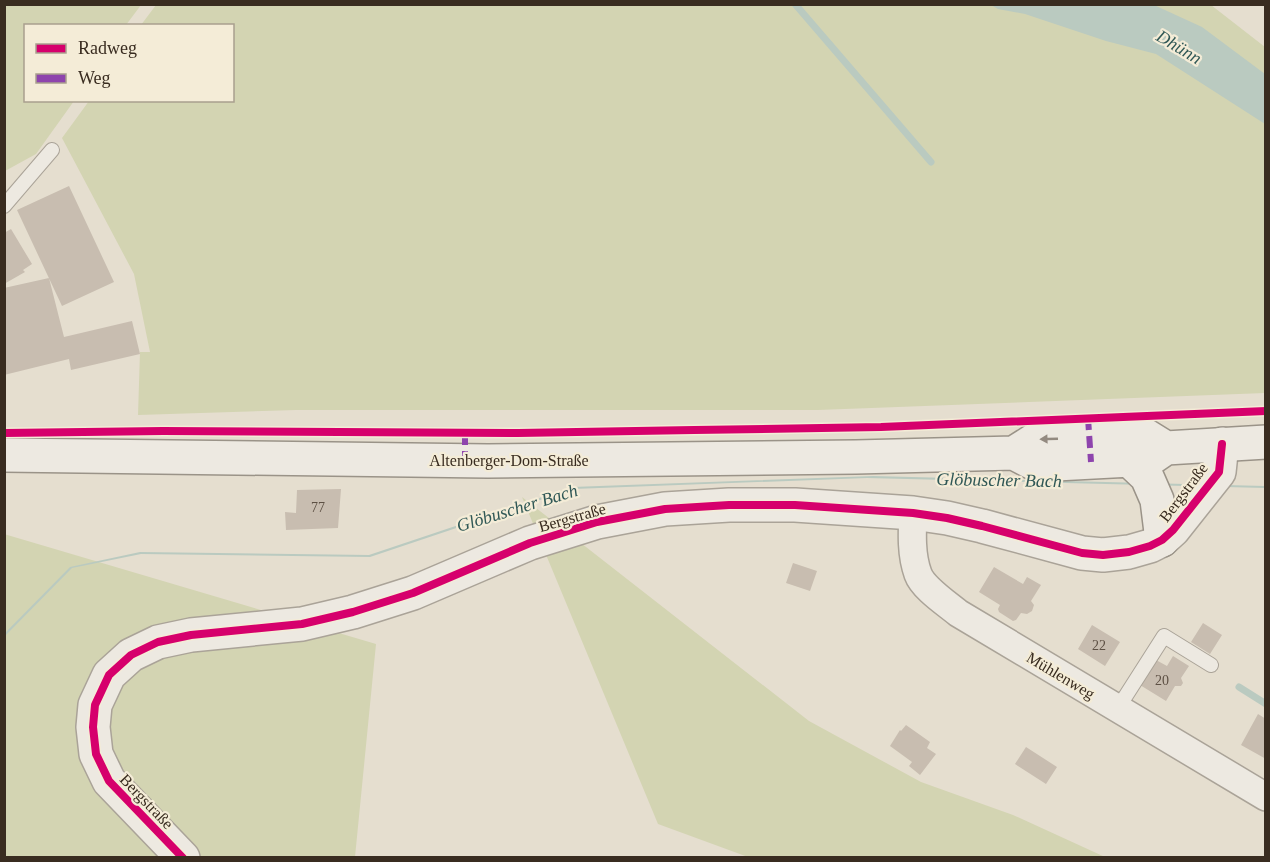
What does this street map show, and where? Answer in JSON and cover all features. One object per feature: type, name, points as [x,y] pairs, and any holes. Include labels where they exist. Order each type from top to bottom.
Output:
[{"type":"main road","name":"Altenberger-Dom-Straße","points":[[1014,453],[1036,439],[1129,435],[1145,435],[1166,448]]},
{"type":"main road","name":"Altenberger-Dom-Straße","points":[[4,455],[488,461],[856,458],[1014,453],[1037,465],[1150,459],[1166,448],[1266,442]]},
{"type":"main road","name":"Bergstraße","points":[[183,858],[109,781],[96,754],[93,727],[95,705],[110,675],[131,655],[158,642],[191,636],[302,624],[353,612],[413,593],[530,543],[597,522],[665,509],[795,506],[912,513],[982,526],[1082,553],[1103,555],[1129,552],[1162,540],[1173,530],[1219,472],[1222,444]]},
{"type":"main road","points":[[1129,460],[1147,477],[1157,500],[1162,540]]},
{"type":"street","name":"Mühlenweg","points":[[912,513],[912,541],[918,575],[936,595],[958,613],[1266,797]]},
{"type":"lane","points":[[4,206],[52,150]]},
{"type":"lane","points":[[1118,708],[1164,636],[1211,664]]},
{"type":"green space","points":[[5,4],[141,5],[127,24],[24,24],[24,102],[73,102],[36,154],[5,171]]},
{"type":"green space","points":[[156,5],[1211,5],[1265,47],[1265,393],[818,410],[296,410],[138,415],[140,352],[150,352],[134,274],[62,138],[88,102],[234,102],[234,24],[142,24]]},
{"type":"green space","points":[[522,497],[809,721],[921,782],[1013,815],[1105,857],[748,857],[658,824]]},
{"type":"green space","points":[[4,534],[376,644],[355,857],[5,857]]},
{"type":"water","name":"Dhünn","points":[[991,5],[1154,5],[1202,27],[1265,74],[1265,124],[1156,54],[1106,41],[1025,14],[998,9]]},
{"type":"water","name":"Glöbuscher Bach","points":[[873,476],[1265,486],[1265,488],[867,478],[573,489],[370,557],[141,554],[72,568],[5,636],[5,633],[70,567],[140,552],[369,555],[572,487]]},
{"type":"building","points":[[69,186],[114,282],[62,306],[17,210]]},
{"type":"building","points":[[11,229],[32,264],[23,270],[25,272],[4,284],[4,233]]},
{"type":"building","points":[[49,278],[64,337],[132,321],[140,354],[71,370],[69,359],[4,375],[4,288]]},
{"type":"building","points":[[341,489],[338,528],[286,530],[285,512],[296,513],[297,490]]},
{"type":"building","points":[[793,563],[817,571],[810,591],[786,583]]},
{"type":"building","points":[[994,567],[1023,584],[1027,577],[1041,585],[1031,601],[1034,605],[1032,611],[1027,614],[1021,613],[1013,621],[999,612],[1000,605],[979,592]]},
{"type":"building","points":[[1203,623],[1222,635],[1210,654],[1191,642]]},
{"type":"building","points":[[1092,625],[1120,642],[1105,666],[1078,649]]},
{"type":"building","points":[[1173,656],[1189,666],[1181,678],[1183,683],[1181,686],[1175,686],[1166,701],[1140,685],[1156,660],[1167,666]]},
{"type":"building","points":[[1258,714],[1266,719],[1266,759],[1241,745]]},
{"type":"building","points":[[906,725],[930,742],[927,748],[936,754],[920,775],[909,766],[912,762],[890,746]]},
{"type":"building","points":[[1026,747],[1057,767],[1046,784],[1015,764]]},
{"type":"waterway","points":[[795,4],[931,162]]},
{"type":"waterway","points":[[1239,687],[1266,704]]},
{"type":"marked path","points":[[1088,418],[1091,462]]},
{"type":"marked path","points":[[465,433],[465,461]]},
{"type":"cycle path","points":[[4,433],[163,431],[518,433],[881,427],[1266,411]]},
{"type":"cycle path","points":[[183,858],[109,781],[96,754],[93,727],[95,705],[109,675],[131,655],[158,642],[191,635],[302,624],[353,612],[413,593],[530,543],[597,522],[665,509],[729,505],[795,505],[913,513],[982,526],[1082,553],[1103,555],[1129,552],[1150,546],[1162,540],[1173,530],[1219,472],[1222,444]]}]
